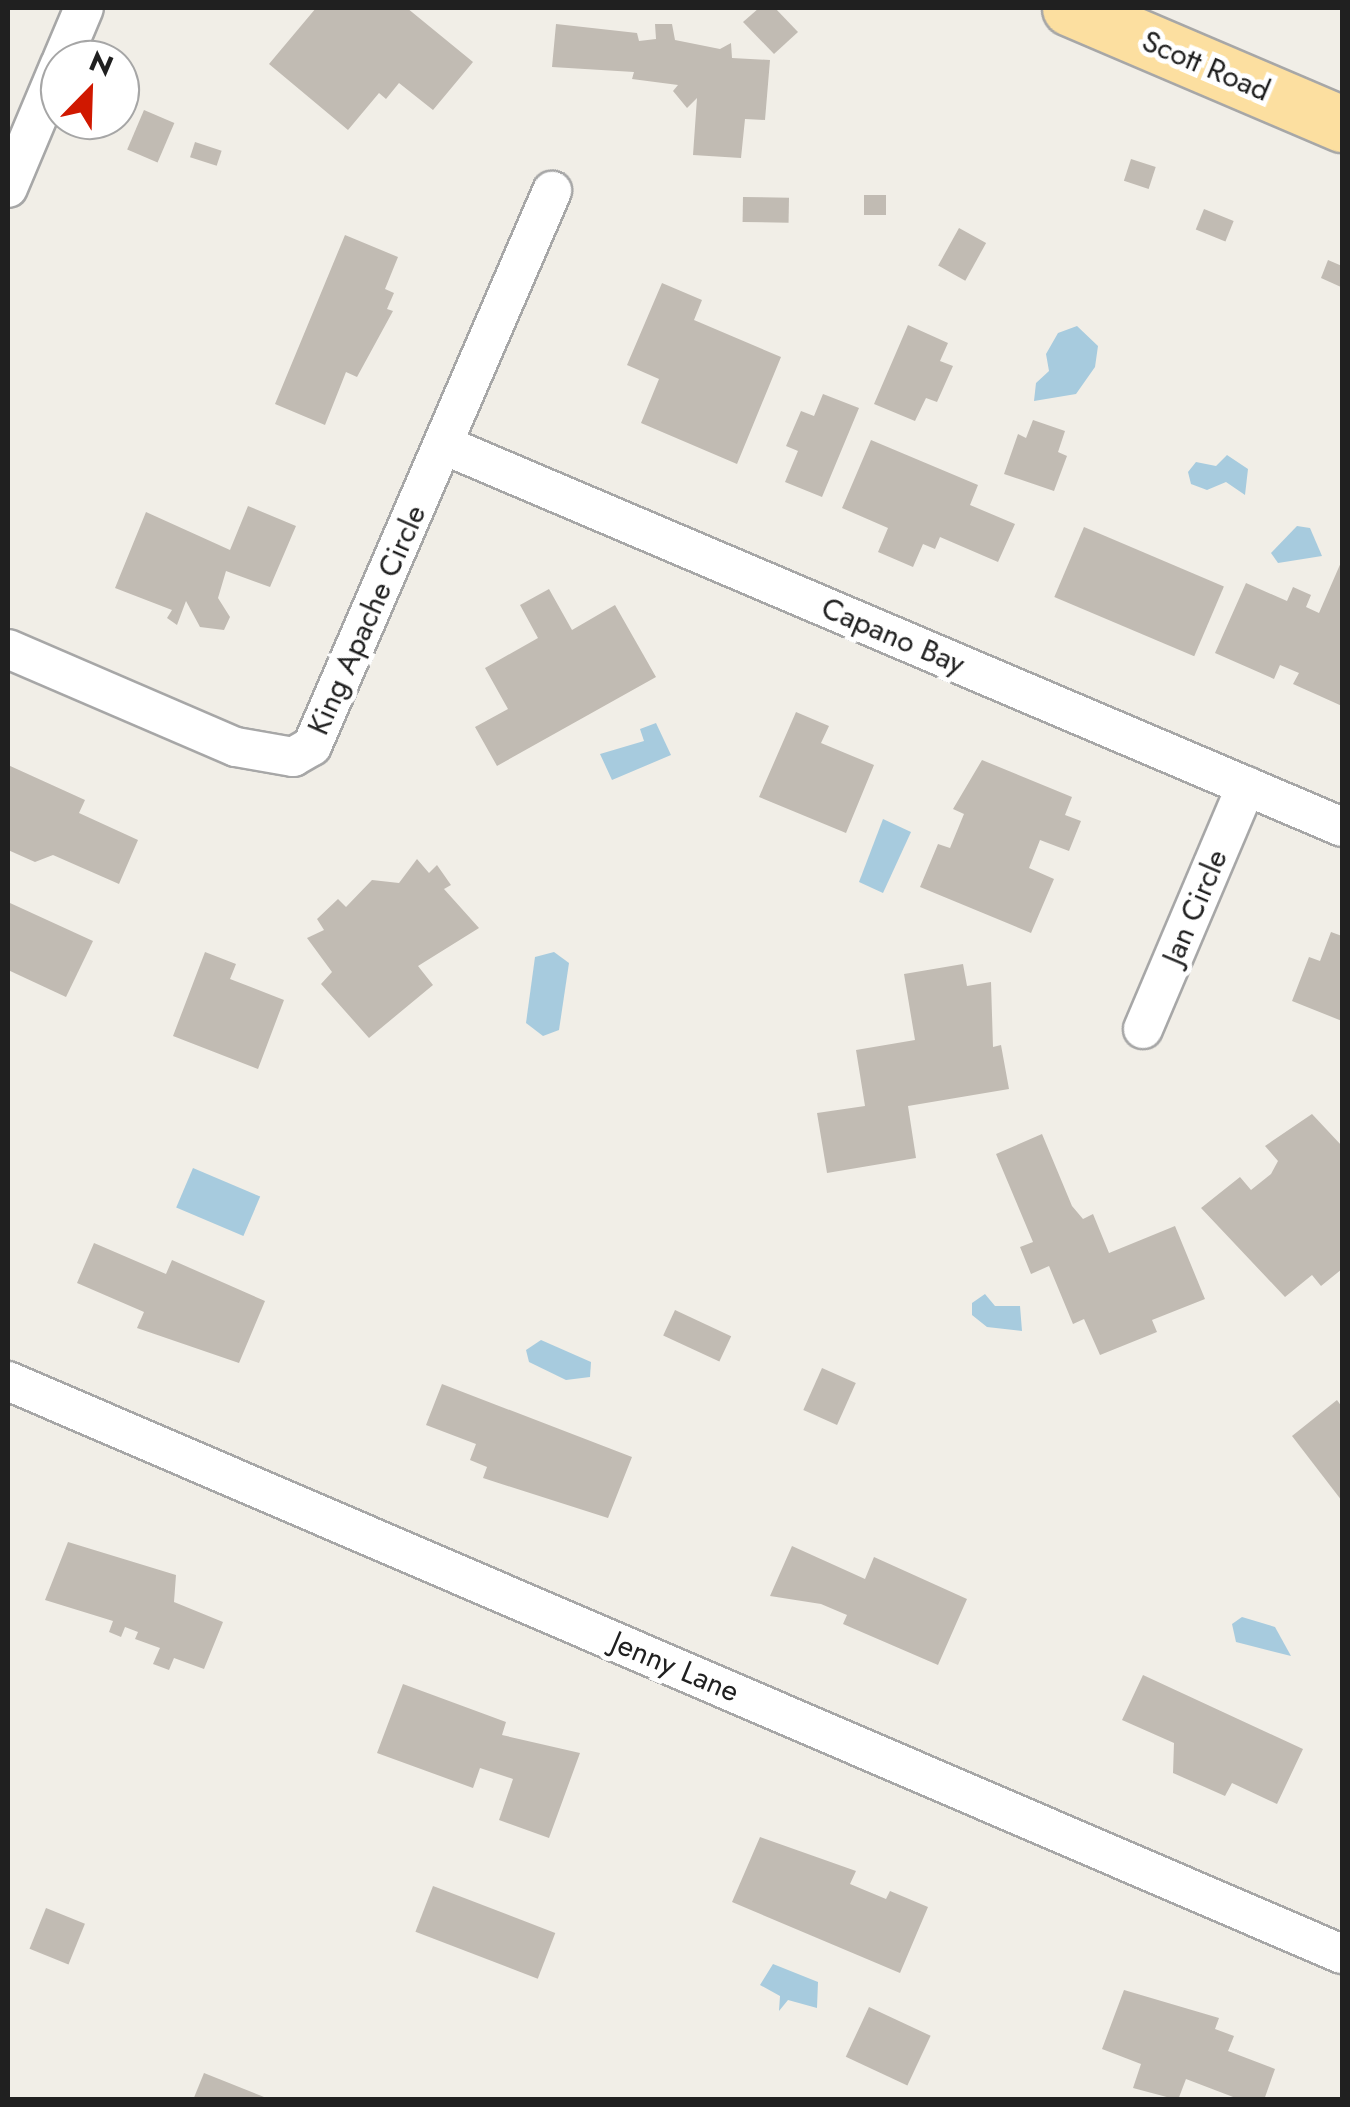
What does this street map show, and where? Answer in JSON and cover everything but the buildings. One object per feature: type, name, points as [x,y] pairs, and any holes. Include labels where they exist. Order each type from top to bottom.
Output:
[{"type":"main road","name":"Scott Road","points":[[1070,8],[1342,124]]},
{"type":"street","points":[[70,40],[83,8]]},
{"type":"street","points":[[8,188],[40,112]]},
{"type":"street","name":"King Apache Circle","points":[[8,648],[236,746],[293,757],[312,746],[552,191]]},
{"type":"street","name":"Capano Bay","points":[[444,445],[1342,827]]},
{"type":"street","name":"Jan Circle","points":[[1143,1028],[1246,786]]},
{"type":"street","name":"Jenny Lane","points":[[8,1381],[1342,1954]]},
{"type":"water","points":[[1077,326],[1098,346],[1095,367],[1076,394],[1034,401],[1036,383],[1049,371],[1046,354],[1058,333]]},
{"type":"water","points":[[1227,455],[1248,469],[1245,495],[1226,482],[1207,490],[1191,484],[1188,472],[1196,462],[1216,466]]},
{"type":"water","points":[[1297,526],[1310,528],[1322,556],[1278,563],[1271,553]]},
{"type":"water","points":[[656,723],[671,755],[612,780],[600,754],[644,741],[640,729]]},
{"type":"water","points":[[883,819],[911,832],[883,893],[859,882]]},
{"type":"water","points":[[554,952],[569,963],[559,1030],[543,1036],[526,1023],[535,957]]},
{"type":"water","points":[[193,1168],[260,1197],[243,1236],[176,1208]]},
{"type":"water","points":[[985,1294],[995,1306],[1020,1306],[1022,1331],[987,1327],[972,1315],[972,1303]]},
{"type":"water","points":[[541,1340],[591,1362],[590,1377],[566,1380],[529,1362],[526,1350]]},
{"type":"water","points":[[1242,1617],[1275,1627],[1291,1656],[1236,1642],[1232,1624]]},
{"type":"water","points":[[773,1964],[818,1982],[817,2008],[788,2000],[779,2011],[780,1996],[760,1985]]}]
